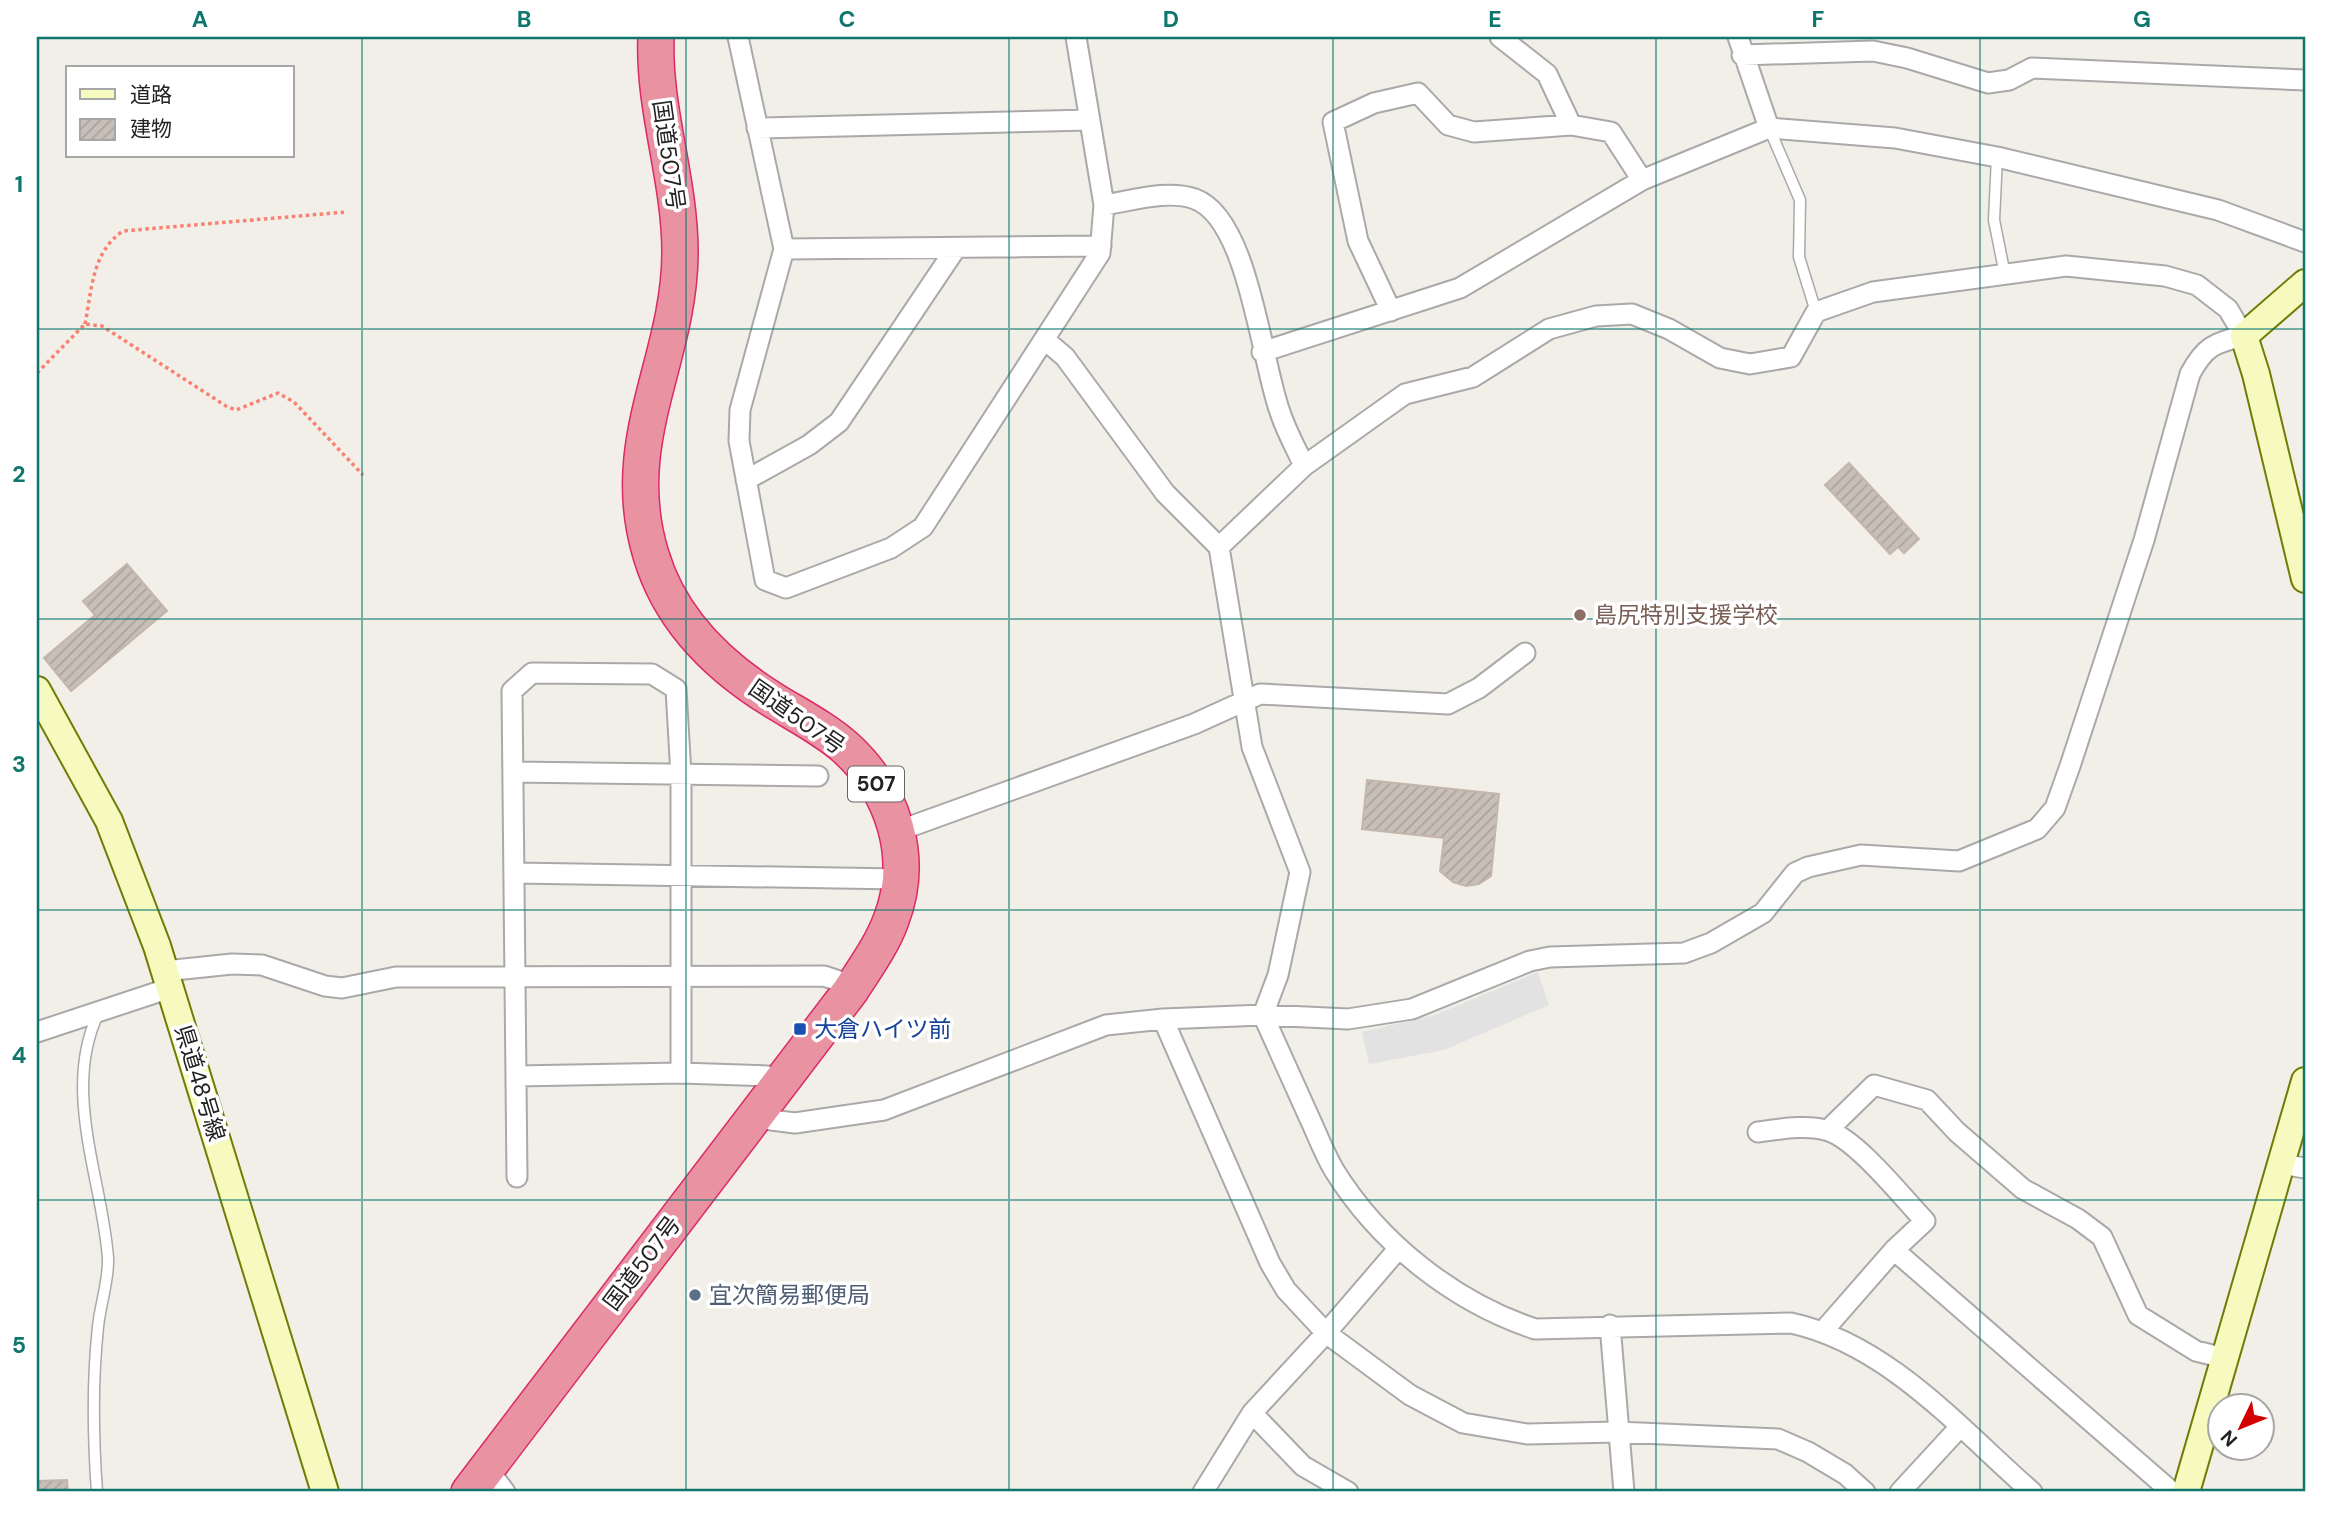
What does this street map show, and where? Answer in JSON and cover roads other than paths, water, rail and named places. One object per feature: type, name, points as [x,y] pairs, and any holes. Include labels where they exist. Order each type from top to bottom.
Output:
[{"type":"highway","name":"国道507号","points":[[487,1484],[851,990],[891,921],[900,879],[898,831],[877,785],[845,747],[731,672],[708,650],[672,603],[651,555],[640,505],[640,453],[670,330],[680,252],[670,154],[656,75],[656,37]]},
{"type":"main road","points":[[2305,283],[2244,337],[2256,374],[2305,579]]},
{"type":"main road","name":"県道48号線","points":[[37,690],[109,821],[167,980],[325,1492]]},
{"type":"main road","points":[[2186,1492],[2224,1358],[2293,1166],[2305,1081]]},
{"type":"street","points":[[738,37],[783,249],[740,410],[738,441],[765,580],[786,588],[891,548],[923,527],[1045,340],[1101,246],[1104,205],[1076,37]]},
{"type":"street","points":[[1500,37],[1547,74],[1571,125]]},
{"type":"street","points":[[1769,128],[1740,46],[1873,51],[1907,58],[1988,83],[2009,80],[2032,68],[2305,80]]},
{"type":"street","points":[[1391,311],[1358,241],[1333,122],[1374,103],[1418,93],[1448,125],[1474,132],[1571,125],[1611,132],[1642,180]]},
{"type":"street","points":[[757,128],[1089,120]]},
{"type":"street","points":[[1262,352],[1460,288],[1642,180],[1769,128],[1895,138],[1997,157],[2218,210],[2305,242]]},
{"type":"street","points":[[1104,205],[1160,196],[1195,199],[1226,226],[1243,264],[1262,352],[1280,413],[1304,466]]},
{"type":"street","points":[[783,249],[1101,246]]},
{"type":"street","points":[[746,480],[809,445],[839,422],[956,247]]},
{"type":"street","points":[[758,1114],[771,1120],[795,1123],[884,1110],[1048,1045],[1107,1025],[1163,1018],[1262,1015],[1348,1019],[1412,1009],[1530,961],[1550,957],[1684,953],[1711,943],[1763,913],[1795,873],[1808,867],[1861,855],[1959,860],[2037,829],[2055,808],[2070,766],[2144,540],[2190,374],[2199,357],[2215,343],[2244,337],[2228,309],[2197,285],[2165,276],[2066,267],[2006,277],[1873,292],[1816,313],[1791,357],[1750,364],[1720,358],[1669,329],[1632,314],[1595,316],[1549,328],[1473,377],[1405,394],[1304,466],[1219,547]]},
{"type":"street","points":[[1045,340],[1065,357],[1165,493],[1219,547],[1252,747],[1300,872],[1278,975],[1262,1015],[1333,1168],[1367,1215],[1399,1248],[1460,1295],[1499,1317],[1535,1329],[1609,1325],[1791,1323],[1824,1330],[1894,1368],[2032,1492]]},
{"type":"street","points":[[898,831],[1194,724],[1259,694],[1448,704],[1479,688],[1525,653]]},
{"type":"street","points":[[517,1177],[512,691],[533,673],[652,674],[676,689],[681,775],[681,1073]]},
{"type":"street","points":[[513,772],[818,776]]},
{"type":"street","points":[[515,873],[900,879]]},
{"type":"street","points":[[37,1032],[100,1010],[167,980],[232,964],[262,965],[325,986],[342,988],[396,977],[681,975],[824,976],[839,981],[851,990]]},
{"type":"street","points":[[1163,1018],[1270,1264],[1286,1290],[1326,1334],[1409,1395],[1463,1423],[1527,1434],[1618,1432],[1778,1439],[1808,1452],[1845,1474],[1866,1492]]},
{"type":"street","points":[[516,1076],[681,1073],[768,1076],[783,1081]]},
{"type":"street","points":[[1828,1130],[1874,1085],[1927,1100],[1957,1132],[2023,1188],[2078,1219],[2102,1237],[2138,1315],[2196,1351],[2224,1358]]},
{"type":"street","points":[[1758,1132],[1784,1128],[1828,1130],[1847,1140],[1925,1221],[1894,1250],[1824,1330]]},
{"type":"street","points":[[1203,1492],[1252,1413],[1326,1334],[1399,1248]]},
{"type":"street","points":[[1894,1250],[2172,1492]]},
{"type":"street","points":[[1609,1325],[1624,1492]]},
{"type":"street","points":[[1252,1413],[1304,1466],[1348,1492]]},
{"type":"street","points":[[1900,1492],[1959,1428]]},
{"type":"lane","points":[[1769,128],[1800,200],[1799,257],[1816,313]]},
{"type":"lane","points":[[1997,157],[1994,220],[2006,277]]},
{"type":"lane","points":[[97,1492],[93,1397],[98,1325],[108,1261],[83,1097],[86,1046],[100,1010]]},
{"type":"place","name":"島尻特別支援学校","points":[[1580,615]]},
{"type":"place","name":"大倉ハイツ前","points":[[800,1029]]},
{"type":"place","name":"宜次簡易郵便局","points":[[695,1295]]}]
